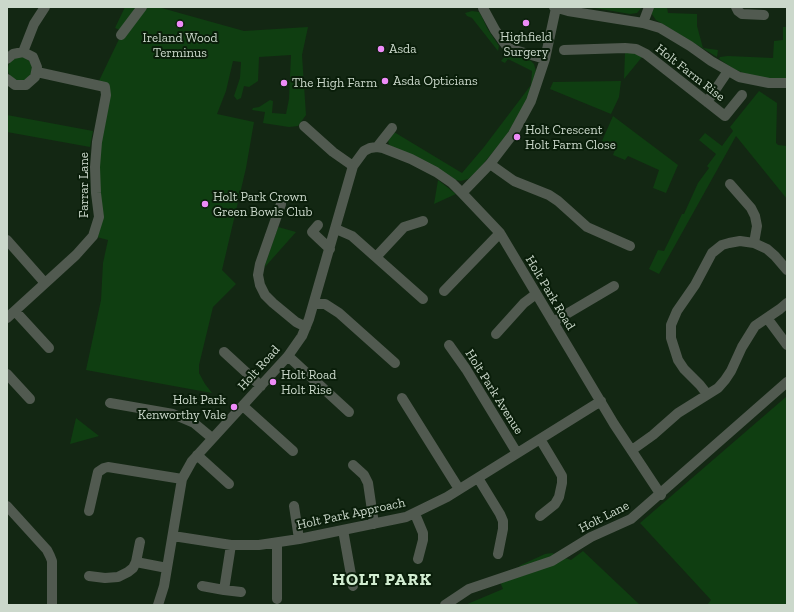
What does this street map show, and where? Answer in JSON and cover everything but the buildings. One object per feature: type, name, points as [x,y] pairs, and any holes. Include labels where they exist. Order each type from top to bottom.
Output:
[{"type":"street","points":[[23,52],[34,24],[45,7]]},
{"type":"street","points":[[121,35],[142,7]]},
{"type":"street","points":[[462,192],[490,164],[513,134],[531,101],[545,59],[555,7],[568,11],[643,23],[660,28],[739,77],[769,83],[787,82]]},
{"type":"street","points":[[643,23],[649,7]]},
{"type":"street","points":[[736,7],[738,12],[742,14],[764,15]]},
{"type":"street","points":[[483,8],[495,30],[508,48],[545,59]]},
{"type":"street","name":"Holt Farm Rise","points":[[564,50],[636,49],[646,54],[725,116],[742,96]]},
{"type":"street","points":[[7,59],[13,54],[23,52],[33,57],[36,62],[37,72],[35,77],[26,85],[15,85],[7,79]]},
{"type":"street","points":[[706,102],[728,71]]},
{"type":"street","name":"Farrar Lane","points":[[7,318],[76,255],[93,236],[99,217],[95,167],[97,142],[106,95],[105,87],[37,72]]},
{"type":"street","points":[[304,126],[333,152],[353,166]]},
{"type":"street","points":[[377,147],[392,128]]},
{"type":"street","name":"Holt Road","points":[[158,605],[164,586],[182,479],[186,470],[212,438],[288,356],[306,327],[336,230],[353,166],[364,150],[377,147]]},
{"type":"street","name":"Holt Park Road","points":[[377,147],[411,158],[452,183],[500,233],[601,402],[661,495]]},
{"type":"street","points":[[490,164],[514,181],[549,195],[558,201],[587,227],[630,246]]},
{"type":"street","points":[[730,184],[751,208],[755,216],[757,226],[754,243]]},
{"type":"street","points":[[281,204],[260,264],[258,275],[260,285],[265,295],[273,303],[296,322],[306,327]]},
{"type":"street","points":[[376,257],[404,227],[423,221]]},
{"type":"street","points":[[318,225],[312,232],[330,249]]},
{"type":"street","points":[[336,230],[352,236],[423,299]]},
{"type":"street","points":[[444,291],[500,233]]},
{"type":"street","points":[[7,240],[45,283]]},
{"type":"street","points":[[707,394],[684,369],[678,360],[671,336],[671,325],[677,311],[690,294],[706,263],[716,248],[740,241],[754,243],[766,249],[776,256],[787,270]]},
{"type":"street","points":[[553,322],[614,286]]},
{"type":"street","points":[[496,334],[524,303],[536,294]]},
{"type":"street","points":[[632,450],[653,435],[678,413],[718,388],[725,380],[748,335],[755,326],[787,303]]},
{"type":"street","points":[[314,304],[325,304],[339,313],[395,363]]},
{"type":"street","points":[[15,311],[49,348]]},
{"type":"street","points":[[767,318],[787,345]]},
{"type":"street","name":"Holt Park Avenue","points":[[449,345],[466,369],[517,453]]},
{"type":"street","points":[[224,352],[260,386]]},
{"type":"street","points":[[288,356],[349,412]]},
{"type":"street","points":[[7,374],[30,399]]},
{"type":"street","name":"Holt Lane","points":[[445,605],[452,602],[469,589],[552,561],[591,537],[631,519],[661,495],[787,382]]},
{"type":"street","points":[[402,398],[459,489]]},
{"type":"street","points":[[110,402],[173,414],[194,423],[212,438]]},
{"type":"street","name":"Holt Park Approach","points":[[173,536],[245,546],[277,543],[406,518],[478,478],[601,402]]},
{"type":"street","points":[[243,406],[294,451]]},
{"type":"street","points":[[540,439],[562,476],[562,483],[559,498],[555,504],[540,516]]},
{"type":"street","points":[[197,455],[229,484]]},
{"type":"street","points":[[353,465],[366,478],[374,524]]},
{"type":"street","points":[[89,511],[98,472],[104,468],[108,467],[182,479]]},
{"type":"street","points":[[478,478],[503,521],[498,554]]},
{"type":"street","points":[[7,506],[47,550],[50,556],[52,562],[52,605]]},
{"type":"street","points":[[294,506],[299,539]]},
{"type":"street","points":[[415,514],[423,533],[423,540],[418,559]]},
{"type":"street","points":[[343,530],[353,586]]},
{"type":"street","points":[[89,576],[105,578],[118,577],[128,572],[133,568],[136,562],[140,542]]},
{"type":"street","points":[[277,543],[278,599]]},
{"type":"street","points":[[224,590],[231,545]]},
{"type":"street","points":[[136,562],[167,568]]},
{"type":"street","points":[[202,586],[241,592]]},
{"type":"green space","points":[[125,7],[158,7],[244,31],[308,27],[302,55],[306,115],[298,126],[289,127],[263,123],[265,112],[252,110],[253,108],[259,107],[270,100],[273,101],[272,113],[286,114],[289,99],[291,55],[259,57],[258,81],[249,87],[244,86],[241,98],[237,100],[234,96],[240,78],[241,62],[233,61],[226,91],[217,114],[254,122],[246,168],[222,270],[236,284],[213,307],[199,365],[199,373],[212,393],[86,370],[101,300],[103,263],[108,240],[93,236],[106,95],[97,85],[121,35],[120,30],[115,28]]},
{"type":"green space","points":[[589,7],[642,7],[637,13],[630,14]]},
{"type":"green space","points":[[653,7],[667,7],[668,13],[697,14],[697,26],[703,48],[718,50],[717,57],[656,20],[651,13]]},
{"type":"green space","points":[[472,11],[479,12],[487,28],[499,46],[498,51],[472,18],[467,16],[465,13]]},
{"type":"green space","points":[[783,27],[787,27],[787,78],[772,80],[746,74],[734,69],[719,59],[720,57],[728,56],[773,58],[774,41],[783,40]]},
{"type":"green space","points":[[625,53],[636,53],[642,57],[624,79]]},
{"type":"green space","points":[[513,54],[531,61],[534,64],[536,71],[532,85],[525,104],[506,136],[479,169],[468,179],[461,181],[456,180],[389,145],[388,140],[394,132],[462,173],[484,147],[531,85],[532,71],[508,59],[505,63],[501,61],[506,55]]},
{"type":"green space","points":[[20,57],[28,61],[32,69],[28,77],[20,81],[12,77],[8,69],[12,61]]},
{"type":"green space","points":[[621,81],[619,97],[611,114],[550,89],[553,82]]},
{"type":"green space","points":[[759,91],[777,103],[776,143],[778,145],[787,146],[787,199],[736,136],[659,274],[649,269],[658,250],[664,251],[682,214],[684,214],[698,183],[709,168],[707,166],[716,154],[699,140],[705,133],[722,146],[733,131],[730,127]]},
{"type":"green space","points":[[7,115],[93,131],[90,147],[7,132]]},
{"type":"green space","points":[[613,116],[678,165],[666,193],[653,188],[659,170],[628,156],[625,160],[613,155],[616,147],[602,141]]},
{"type":"green space","points":[[438,180],[456,194],[434,204]]},
{"type":"green space","points":[[278,227],[296,232],[264,268]]},
{"type":"green space","points":[[787,396],[787,605],[707,605],[711,600],[640,523]]},
{"type":"green space","points":[[76,418],[99,436],[70,444]]},
{"type":"green space","points":[[583,551],[640,605],[465,605],[503,589],[500,582],[521,565],[545,554],[552,553],[571,560]]},
{"type":"place","name":"Highfield Surgery","points":[[526,23]]},
{"type":"place","name":"Ireland Wood Terminus","points":[[180,24]]},
{"type":"place","name":"Asda","points":[[381,49]]},
{"type":"place","name":"Asda Opticians","points":[[385,81]]},
{"type":"place","name":"The High Farm","points":[[284,83]]},
{"type":"place","name":"Holt Crescent Holt Farm Close","points":[[517,137]]},
{"type":"place","name":"Holt Park Crown Green Bowls Club","points":[[205,204]]},
{"type":"place","name":"Holt Road Holt Rise","points":[[273,382]]},
{"type":"place","name":"Holt Park Kenworthy Vale","points":[[234,407]]},
{"type":"district","name":"HOLT PARK","points":[[382,580]]}]
